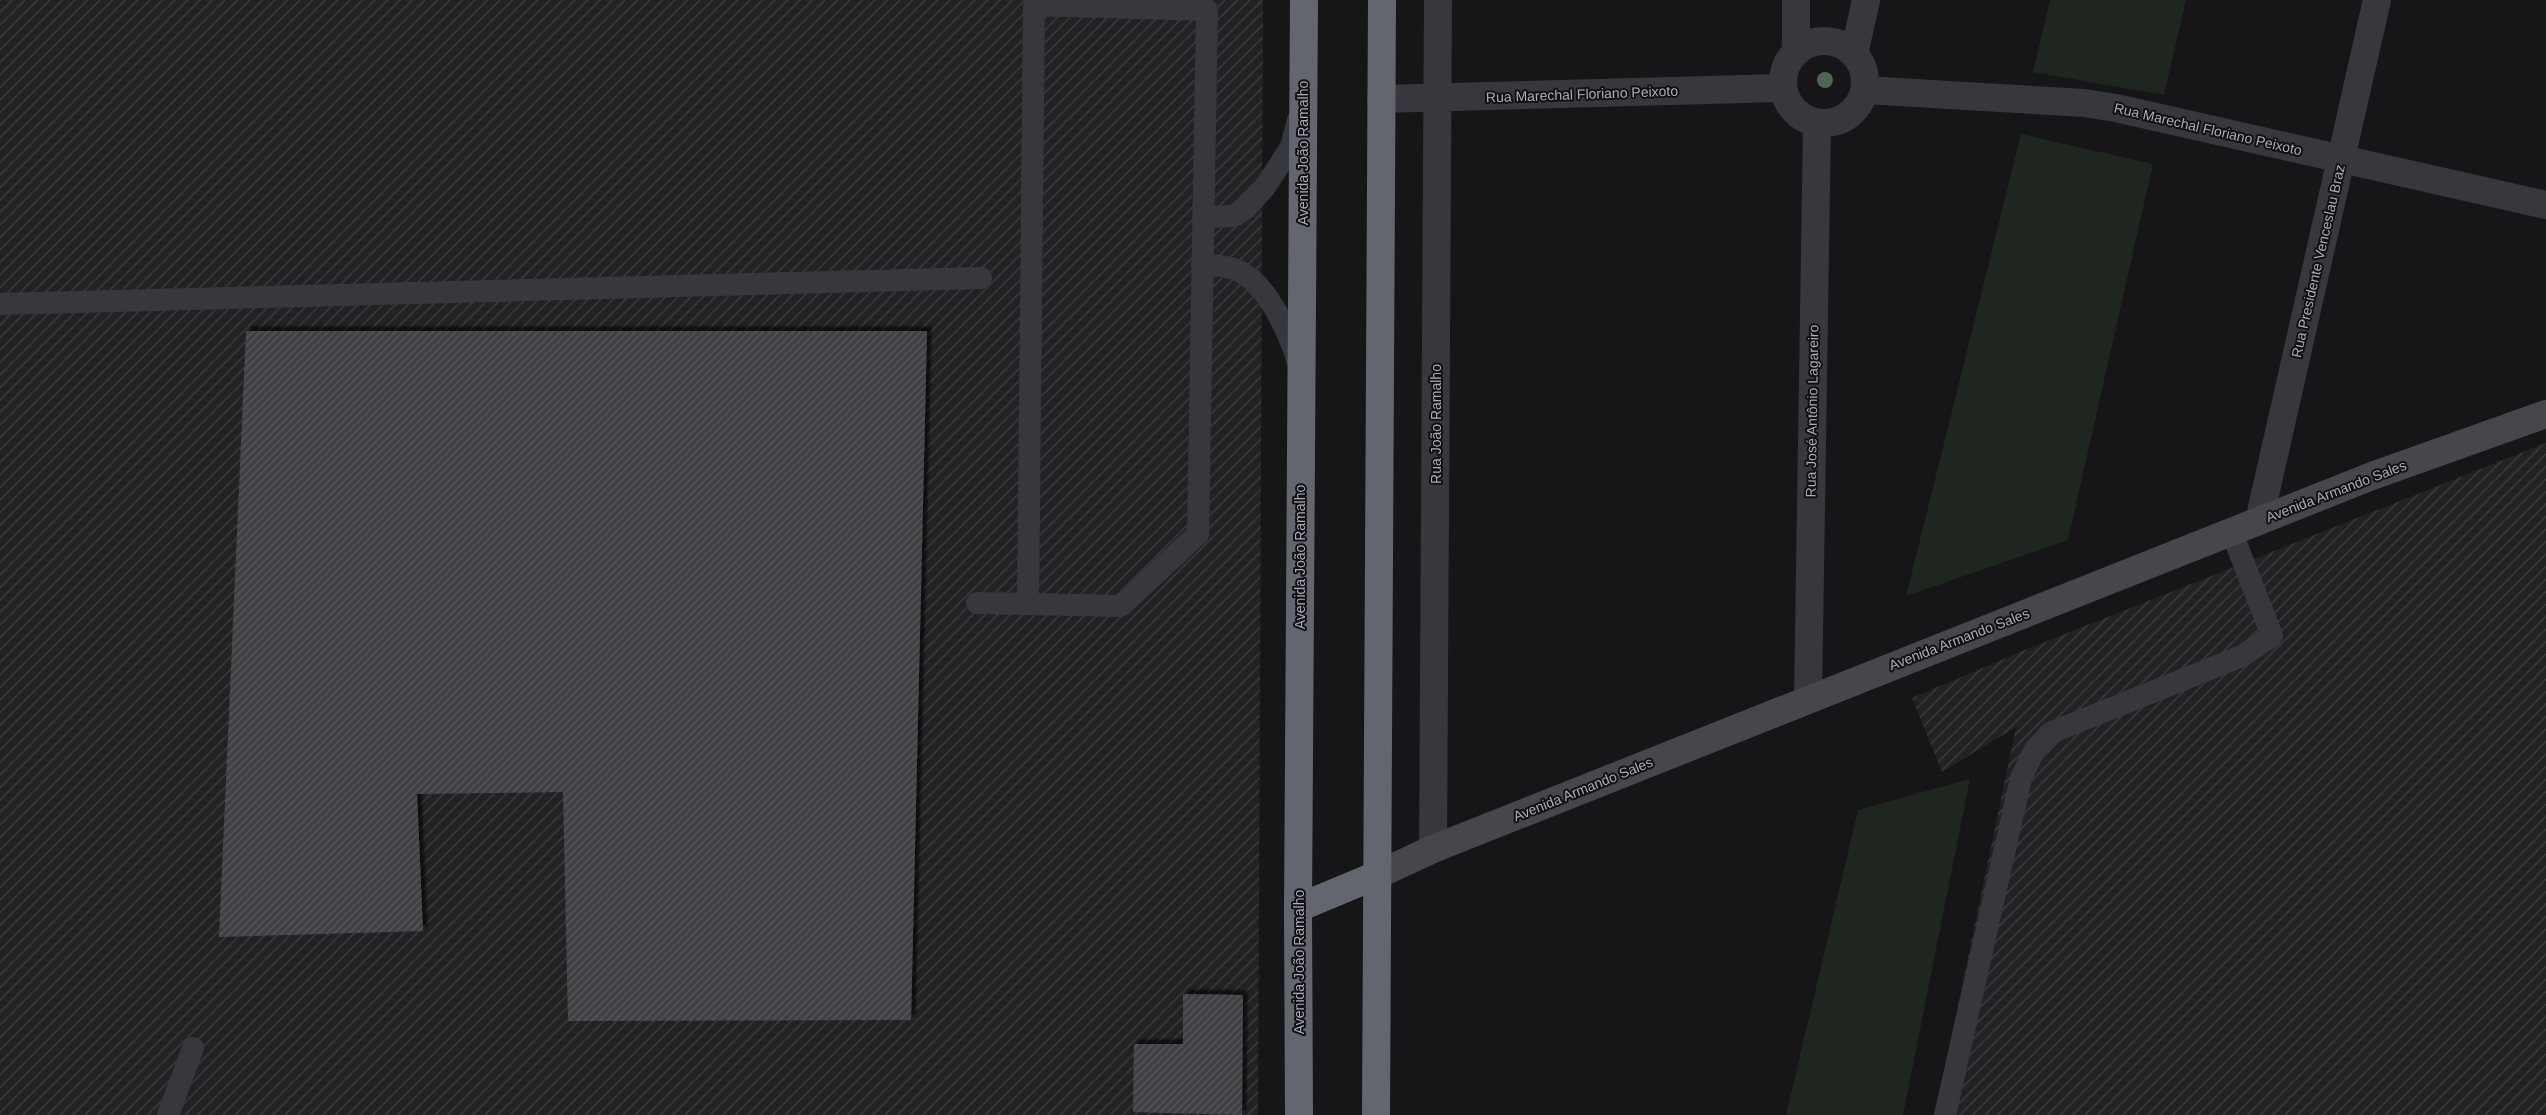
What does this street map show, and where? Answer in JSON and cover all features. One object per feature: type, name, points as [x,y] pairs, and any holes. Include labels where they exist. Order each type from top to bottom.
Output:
[{"type":"highway","name":"Avenida João Ramalho","points":[[1299,1115],[1298,908],[1304,0]]},
{"type":"highway","points":[[1376,1115],[1382,0]]},
{"type":"highway","points":[[1298,908],[1377,875]]},
{"type":"street","name":"Rua João Ramalho","points":[[1433,849],[1438,0]]},
{"type":"street","points":[[1796,0],[1796,52],[1784,75],[1783,88],[1787,100],[1794,111],[1817,123],[1830,124],[1842,120],[1853,112],[1861,102],[1865,90],[1863,71],[1854,54],[1844,46],[1832,42],[1807,45],[1796,52]]},
{"type":"street","points":[[1854,54],[1866,0]]},
{"type":"street","name":"Rua Presidente Venceslau Braz","points":[[2260,521],[2377,0]]},
{"type":"street","name":"Rua Marechal Floriano Peixoto","points":[[1381,99],[1783,88]]},
{"type":"street","name":"Rua Marechal Floriano Peixoto","points":[[1865,90],[2108,107],[2546,205]]},
{"type":"street","name":"Rua José Antônio Lagareiro","points":[[1808,698],[1817,123]]},
{"type":"street","name":"Avenida Armando Sales","points":[[1377,875],[1433,849],[1808,698],[2232,533],[2372,476],[2546,414]]},
{"type":"lane","points":[[976,604],[1121,606],[1198,534],[1207,10],[1034,5],[1028,604]]},
{"type":"lane","points":[[1204,217],[1234,216],[1246,208],[1265,187],[1291,147],[1303,101]]},
{"type":"lane","points":[[1202,264],[1223,266],[1237,271],[1262,290],[1294,348],[1301,374]]},
{"type":"lane","points":[[0,304],[981,278]]},
{"type":"lane","points":[[1945,1115],[2021,778],[2034,751],[2050,733],[2242,656],[2272,636],[2232,533]]},
{"type":"lane","points":[[168,1115],[193,1048]]},
{"type":"shaded area","points":[[0,0],[1263,0],[1258,1115],[0,1115]]},
{"type":"shaded area","points":[[2050,0],[2186,0],[2164,95],[2033,72]]},
{"type":"shaded area","points":[[2021,134],[2153,164],[2068,540],[1906,596]]},
{"type":"shaded area","points":[[2546,443],[2546,1115],[1935,1115],[2016,727],[1942,772],[1912,698],[2027,649]]},
{"type":"shaded area","points":[[1970,779],[1903,1115],[1786,1115],[1858,810]]},
{"type":"building","points":[[246,331],[927,331],[911,1020],[568,1021],[563,792],[417,794],[423,931],[219,937]]},
{"type":"building","points":[[1183,994],[1243,995],[1242,1115],[1133,1112],[1134,1044],[1183,1044]]}]
